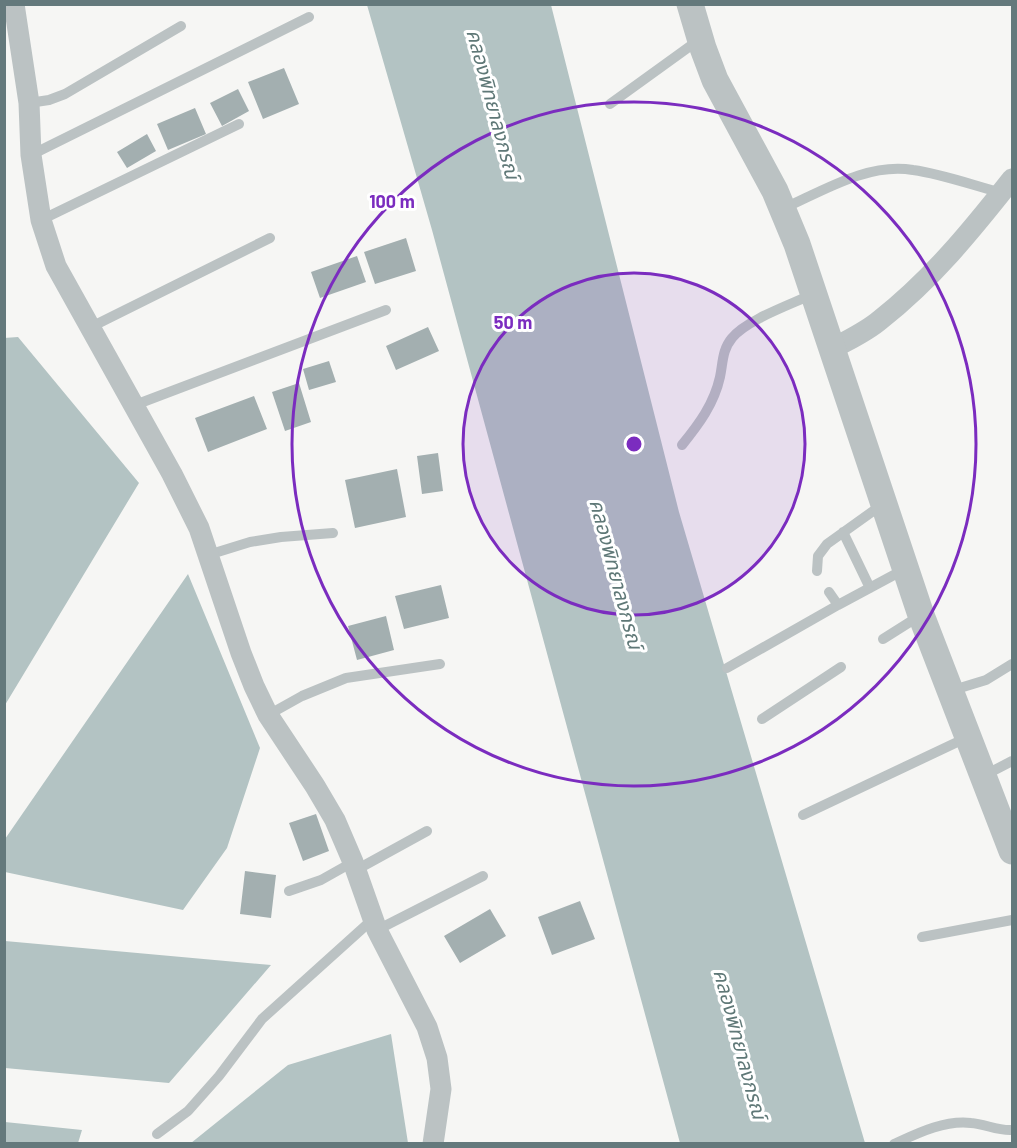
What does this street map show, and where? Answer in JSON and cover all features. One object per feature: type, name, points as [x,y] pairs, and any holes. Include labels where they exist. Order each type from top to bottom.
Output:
[{"type":"street","points":[[14,4],[29,103],[31,155],[41,219],[57,266],[135,405],[199,528],[241,653],[268,715],[335,820],[375,925],[427,1027],[437,1058],[441,1089],[433,1143]]},
{"type":"street","points":[[690,4],[715,80],[742,126],[797,244],[921,615],[1012,851]]},
{"type":"street","points":[[832,349],[879,321],[923,282],[951,255],[1007,186]]},
{"type":"lane","points":[[31,155],[309,16]]},
{"type":"lane","points":[[29,103],[50,100],[65,94],[182,26]]},
{"type":"lane","points":[[610,104],[700,39]]},
{"type":"lane","points":[[41,219],[239,124]]},
{"type":"lane","points":[[782,209],[854,177],[884,170],[911,169],[1007,186]]},
{"type":"lane","points":[[91,327],[270,238]]},
{"type":"lane","points":[[682,445],[703,419],[711,402],[720,377],[722,357],[732,338],[749,324],[813,294]]},
{"type":"lane","points":[[135,405],[386,310]]},
{"type":"lane","points":[[817,570],[818,556],[827,544],[884,504]]},
{"type":"lane","points":[[843,532],[870,588]]},
{"type":"lane","points":[[208,555],[250,542],[333,533]]},
{"type":"lane","points":[[727,668],[906,569]]},
{"type":"lane","points":[[829,592],[838,605]]},
{"type":"lane","points":[[883,639],[921,615]]},
{"type":"lane","points":[[268,715],[302,696],[346,678],[440,664]]},
{"type":"lane","points":[[950,691],[986,680],[1012,664]]},
{"type":"lane","points":[[762,719],[841,668]]},
{"type":"lane","points":[[803,815],[968,737]]},
{"type":"lane","points":[[983,776],[1012,761]]},
{"type":"lane","points":[[289,891],[354,866],[427,831]]},
{"type":"lane","points":[[157,1134],[188,1111],[219,1076],[262,1019],[375,925],[483,876]]},
{"type":"lane","points":[[922,937],[1012,920]]},
{"type":"lane","points":[[894,1143],[944,1125],[972,1123],[988,1128],[1012,1130]]},
{"type":"water","name":"คลองพิทยาลงกรณ์","points":[[367,5],[551,5],[679,512],[865,1143],[680,1143],[432,230]]},
{"type":"water","points":[[18,337],[139,483],[5,705],[4,338]]},
{"type":"water","points":[[188,574],[260,748],[227,848],[183,910],[5,872],[5,839]]},
{"type":"water","points":[[4,941],[271,965],[169,1083],[5,1068]]},
{"type":"water","points":[[391,1034],[408,1143],[191,1143],[288,1065]]},
{"type":"water","points":[[4,1122],[82,1130],[78,1143],[5,1143]]},
{"type":"building","points":[[284,68],[299,104],[263,119],[248,82]]},
{"type":"building","points":[[238,89],[249,111],[222,126],[210,103]]},
{"type":"building","points":[[195,108],[206,134],[168,150],[157,124]]},
{"type":"building","points":[[147,134],[156,151],[127,168],[117,152]]},
{"type":"building","points":[[406,238],[416,271],[375,284],[364,252]]},
{"type":"building","points":[[357,256],[366,282],[320,298],[311,272]]},
{"type":"building","points":[[428,327],[439,351],[396,370],[386,346]]},
{"type":"building","points":[[329,361],[336,382],[309,390],[303,369]]},
{"type":"building","points":[[299,383],[311,422],[285,431],[272,392]]},
{"type":"building","points":[[254,396],[267,429],[208,452],[195,418]]},
{"type":"building","points":[[438,453],[443,491],[422,494],[417,456]]},
{"type":"building","points":[[397,469],[406,517],[355,528],[345,480]]},
{"type":"building","points":[[441,585],[449,618],[404,629],[395,596]]},
{"type":"building","points":[[386,616],[394,650],[357,660],[348,626]]},
{"type":"building","points":[[316,814],[329,851],[303,861],[289,823]]},
{"type":"building","points":[[245,871],[276,875],[271,918],[240,914]]},
{"type":"building","points":[[580,901],[595,939],[552,955],[538,917]]},
{"type":"building","points":[[490,909],[506,936],[460,963],[444,936]]}]
